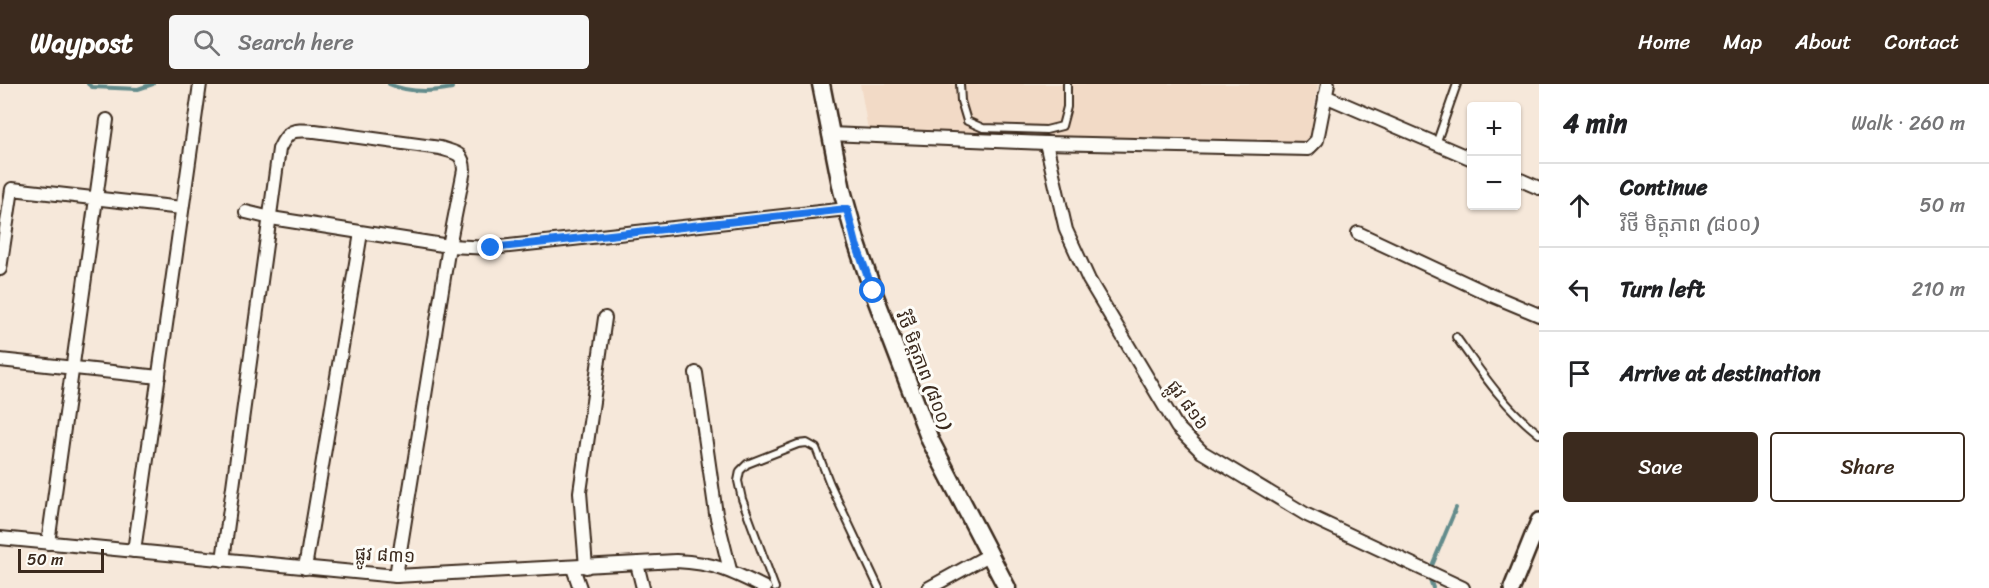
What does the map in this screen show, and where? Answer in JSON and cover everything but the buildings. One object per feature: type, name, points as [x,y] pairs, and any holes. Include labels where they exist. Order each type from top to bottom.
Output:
[{"type":"main road","name":"វិថី មិត្តភាព (៨០០)","points":[[821,84],[829,134],[847,209],[856,244],[873,291],[930,440],[1007,588]]},
{"type":"street","points":[[134,551],[200,84]]},
{"type":"street","points":[[829,134],[1046,143],[1308,149],[1317,140],[1326,90],[1467,157]]},
{"type":"street","points":[[48,543],[106,120]]},
{"type":"street","points":[[223,560],[279,149],[285,136],[294,130],[440,148],[458,153],[463,159],[464,170],[449,246],[396,576]]},
{"type":"street","name":"ផ្លូវ ៨១៦","points":[[1046,143],[1066,230],[1084,270],[1177,427],[1202,452],[1307,515],[1463,588]]},
{"type":"street","points":[[1521,180],[1539,188]]},
{"type":"street","points":[[0,269],[12,189],[182,208]]},
{"type":"street","points":[[246,212],[449,246],[491,248],[847,209]]},
{"type":"street","points":[[305,568],[362,233]]},
{"type":"street","points":[[1358,233],[1491,296],[1539,315]]},
{"type":"street","points":[[586,567],[580,492],[605,318]]},
{"type":"street","points":[[0,360],[159,377]]},
{"type":"street","points":[[696,373],[716,514],[730,570]]},
{"type":"street","points":[[1512,588],[1539,521]]},
{"type":"street","name":"ផ្លូវ ៨៣១","points":[[1,541],[48,543],[396,576],[676,561],[702,562],[730,570],[765,588]]},
{"type":"street","points":[[929,588],[989,555]]},
{"type":"street","points":[[636,564],[643,588]]},
{"type":"street","points":[[573,568],[579,588]]},
{"type":"street","points":[[433,588],[439,575]]},
{"type":"lane","points":[[960,84],[961,101],[967,121],[983,128],[1046,130],[1062,126],[1068,107],[1067,84]]},
{"type":"lane","points":[[1436,144],[1457,84]]},
{"type":"lane","points":[[1456,337],[1488,382],[1522,421],[1539,434]]},
{"type":"lane","points":[[775,588],[742,499],[738,481],[740,471],[747,464],[798,444],[807,443],[816,448],[830,484],[879,588]]},
{"type":"shaded area","points":[[860,84],[1318,84],[1309,144],[868,130]]},
{"type":"waterway","points":[[88,84],[92,87],[138,89],[153,84]]},
{"type":"waterway","points":[[389,84],[420,91],[452,88],[451,84]]},
{"type":"waterway","points":[[1433,588],[1429,576],[1431,568],[1456,508]]},
{"type":"route","points":[[491,248],[847,209],[856,244],[873,291]]}]
